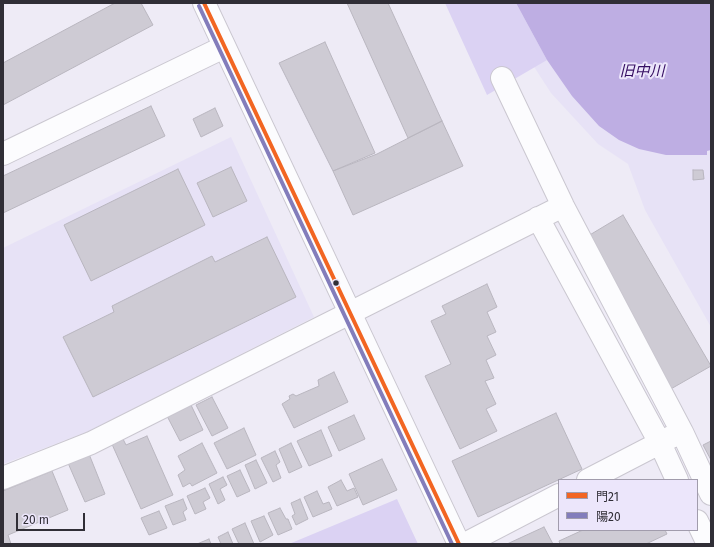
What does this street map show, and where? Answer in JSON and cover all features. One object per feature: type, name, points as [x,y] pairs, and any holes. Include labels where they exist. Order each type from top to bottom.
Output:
[{"type":"street","points":[[204,3],[458,544]]},
{"type":"street","points":[[3,154],[224,47]]},
{"type":"street","points":[[502,78],[563,206],[682,432],[711,494]]},
{"type":"street","points":[[3,478],[90,443],[563,206]]},
{"type":"street","points":[[538,218],[660,443],[677,479]]},
{"type":"street","points":[[590,479],[682,432]]},
{"type":"street","points":[[465,544],[558,496]]},
{"type":"street","points":[[698,523],[708,544]]},
{"type":"shaded area","points":[[445,3],[516,3],[547,60],[487,95]]},
{"type":"shaded area","name":"旧中川","points":[[546,3],[711,3],[711,327],[645,210],[628,164],[598,144],[551,93],[507,25]]},
{"type":"shaded area","points":[[231,137],[314,317],[89,431],[3,464],[3,248]]},
{"type":"shaded area","points":[[397,499],[418,544],[289,544]]},
{"type":"water","name":"旧中川","points":[[516,3],[711,4],[711,150],[707,151],[707,155],[666,155],[639,149],[619,140],[599,126],[572,96],[547,60]]},
{"type":"building","points":[[115,3],[141,3],[153,25],[3,105],[3,63]]},
{"type":"building","points":[[347,3],[388,3],[442,121],[408,138]]},
{"type":"building","points":[[325,42],[375,153],[333,171],[279,63]]},
{"type":"building","points":[[151,106],[165,136],[3,213],[3,176]]},
{"type":"building","points":[[215,108],[223,126],[201,137],[193,119]]},
{"type":"building","points":[[442,121],[463,166],[353,215],[333,171],[377,154]]},
{"type":"building","points":[[231,167],[247,201],[213,217],[197,183]]},
{"type":"building","points":[[178,169],[205,225],[91,281],[64,225]]},
{"type":"building","points":[[693,170],[703,170],[704,179],[693,180]]},
{"type":"building","points":[[623,215],[711,366],[669,390],[588,236]]},
{"type":"building","points":[[267,237],[296,297],[93,397],[63,337],[114,312],[112,306],[212,256],[215,262]]},
{"type":"building","points":[[487,284],[497,307],[487,312],[496,332],[487,336],[496,355],[486,360],[494,378],[485,381],[496,404],[486,409],[497,431],[460,449],[425,376],[451,364],[431,321],[446,314],[442,306]]},
{"type":"building","points":[[334,372],[348,402],[294,428],[282,404],[290,399],[289,396],[293,394],[296,396],[319,386],[318,380]]},
{"type":"building","points":[[212,397],[228,428],[212,436],[196,405]]},
{"type":"building","points":[[191,405],[203,430],[180,441],[167,416]]},
{"type":"building","points":[[556,413],[582,469],[478,517],[452,461]]},
{"type":"building","points":[[354,415],[365,439],[339,451],[328,427]]},
{"type":"building","points":[[244,428],[256,455],[227,469],[214,443]]},
{"type":"building","points":[[321,430],[332,456],[309,466],[297,441]]},
{"type":"building","points":[[147,436],[173,495],[141,509],[111,442],[122,437],[126,445]]},
{"type":"building","points":[[711,441],[711,460],[703,445]]},
{"type":"building","points":[[202,443],[217,473],[192,486],[190,483],[183,487],[178,475],[185,470],[178,456]]},
{"type":"building","points":[[291,443],[302,467],[289,473],[279,449]]},
{"type":"building","points":[[275,451],[280,462],[276,465],[281,478],[273,482],[261,458]]},
{"type":"building","points":[[89,454],[105,494],[85,502],[68,463]]},
{"type":"building","points":[[382,459],[397,490],[363,505],[349,474]]},
{"type":"building","points":[[256,460],[267,483],[255,489],[245,465]]},
{"type":"building","points":[[240,470],[250,491],[237,497],[227,476]]},
{"type":"building","points":[[52,471],[68,510],[8,535],[11,544],[3,544],[3,491]]},
{"type":"building","points":[[223,477],[227,485],[220,489],[225,500],[218,504],[209,484]]},
{"type":"building","points":[[341,480],[347,491],[354,488],[358,497],[337,506],[328,487]]},
{"type":"building","points":[[205,488],[210,498],[203,502],[206,509],[195,514],[187,496]]},
{"type":"building","points":[[317,491],[323,504],[329,502],[332,509],[313,517],[304,497]]},
{"type":"building","points":[[183,499],[187,509],[183,512],[186,520],[173,525],[165,506]]},
{"type":"building","points":[[300,499],[308,519],[296,525],[292,516],[295,514],[291,503]]},
{"type":"building","points":[[280,508],[286,519],[288,519],[292,529],[278,535],[268,513]]},
{"type":"building","points":[[159,511],[167,528],[149,535],[141,518]]},
{"type":"building","points":[[264,516],[273,535],[260,542],[251,521]]},
{"type":"building","points":[[245,523],[254,544],[239,544],[232,529]]},
{"type":"building","points":[[544,527],[553,544],[507,544]]},
{"type":"building","points":[[581,531],[666,531],[667,534],[646,544],[560,544],[559,541]]},
{"type":"building","points":[[228,532],[233,544],[221,544],[218,537]]},
{"type":"building","points":[[209,539],[211,544],[197,544]]},
{"type":"transit line","name":"門21","points":[[204,3],[459,544]]},
{"type":"transit line","name":"陽20","points":[[199,6],[452,544]]}]
